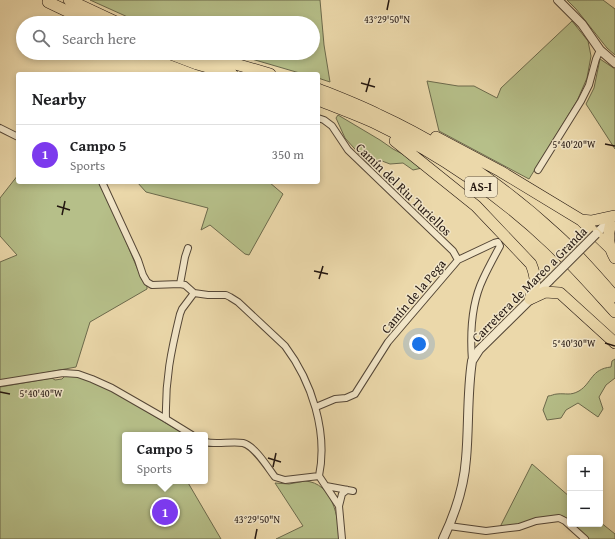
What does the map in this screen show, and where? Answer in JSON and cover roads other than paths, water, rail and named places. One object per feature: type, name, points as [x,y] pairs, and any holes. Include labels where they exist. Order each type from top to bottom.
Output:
[{"type":"highway","points":[[69,0],[103,16]]},
{"type":"highway","points":[[48,2],[77,16]]},
{"type":"highway","points":[[186,60],[225,72]]},
{"type":"highway","points":[[222,60],[263,72]]},
{"type":"highway","points":[[320,90],[353,98],[383,111],[426,132],[500,172],[581,220],[609,247],[615,258]]},
{"type":"highway","name":"AS-I","points":[[320,90],[380,115],[440,147],[493,182],[557,235],[615,297]]},
{"type":"highway","points":[[320,102],[399,143],[476,206],[560,293],[615,343]]},
{"type":"highway","name":"AS-I","points":[[320,102],[377,124],[433,155],[487,191],[550,243],[585,278],[615,312]]},
{"type":"highway","points":[[581,220],[591,221],[615,215]]},
{"type":"highway","points":[[609,247],[610,227],[615,215]]},
{"type":"highway","points":[[530,299],[535,286],[536,276],[531,264]]},
{"type":"highway","points":[[530,299],[545,292],[560,293]]},
{"type":"street","points":[[558,0],[582,24],[600,50],[615,63]]},
{"type":"street","points":[[538,170],[582,101],[590,85],[596,59],[600,50]]},
{"type":"street","name":"Camín del Riu Turiellos","points":[[320,119],[332,126],[348,150],[453,251],[458,260]]},
{"type":"street","points":[[0,128],[16,136]]},
{"type":"street","points":[[103,184],[147,282],[152,285],[180,284],[185,285],[194,293],[230,297],[238,302],[285,346],[298,364],[316,407],[320,429],[321,464],[319,476],[339,506]]},
{"type":"street","name":"Carretera de Mareo a Granda","points":[[443,539],[462,488],[466,461],[474,355],[615,215]]},
{"type":"street","name":"Camín de la Pega","points":[[316,407],[335,399],[346,398],[355,394],[388,342],[458,260],[498,242],[500,246],[482,280],[476,297],[471,338],[474,355]]},
{"type":"street","points":[[180,284],[188,248]]},
{"type":"street","points":[[166,419],[166,386],[170,354],[180,314],[194,293]]},
{"type":"street","points":[[0,383],[63,373],[78,374],[112,388],[187,432]]},
{"type":"street","points":[[208,443],[213,444],[242,443],[248,445],[255,451],[275,477],[280,480],[319,476]]},
{"type":"street","points":[[326,486],[350,490],[342,494],[339,506],[342,539]]},
{"type":"street","points":[[449,526],[486,531],[518,527],[532,522],[559,518],[565,521],[585,539]]},
{"type":"place","name":"Campo 5","points":[[165,512]]}]
